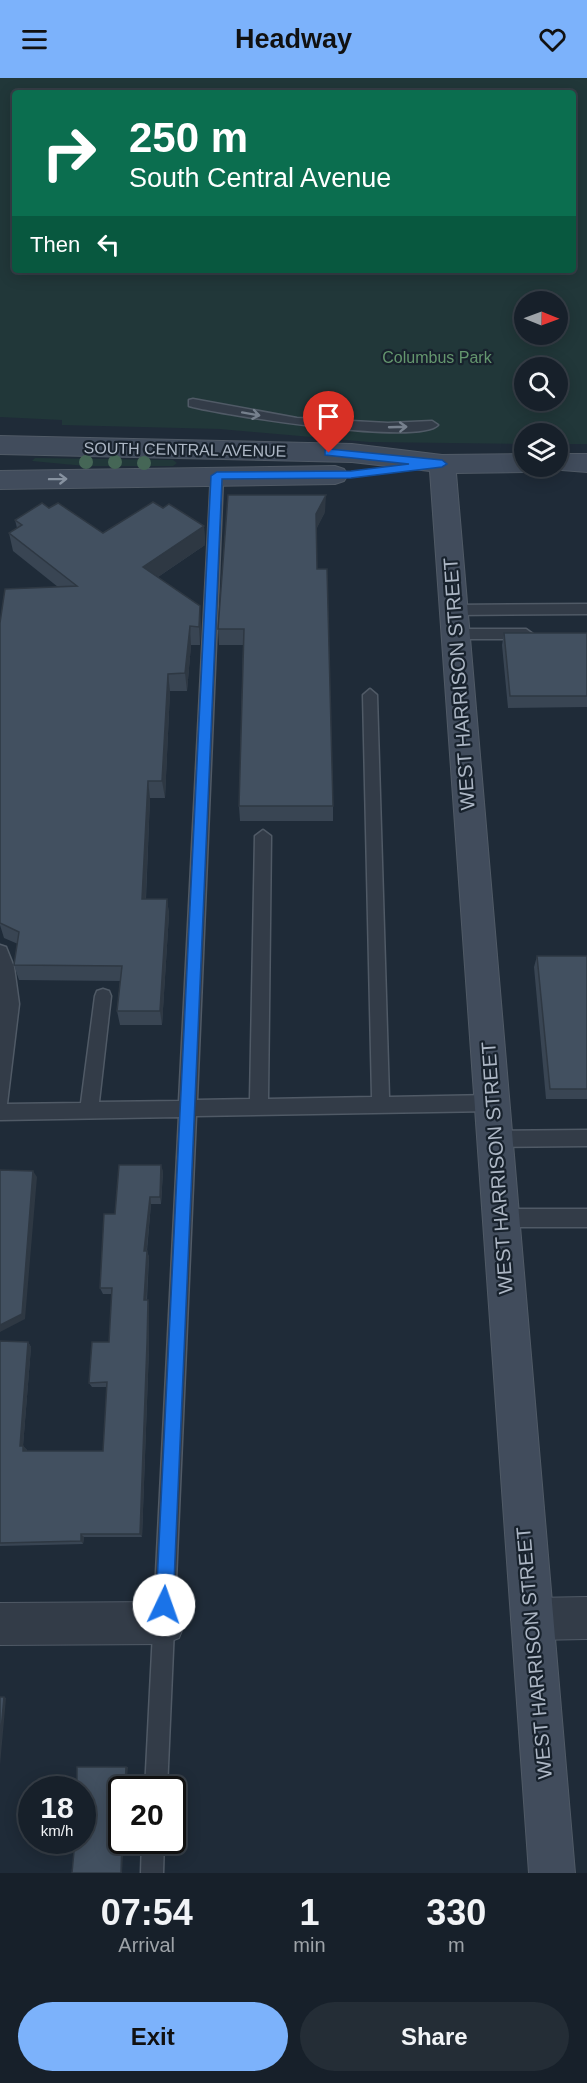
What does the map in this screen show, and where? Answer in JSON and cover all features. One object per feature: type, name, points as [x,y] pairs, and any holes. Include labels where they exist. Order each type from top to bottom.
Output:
[{"type":"street","name":"SOUTH CENTRAL AVENUE","points":[[0,445],[352,453],[442,464]]},
{"type":"street","points":[[568,463],[587,463]]},
{"type":"street","name":"SOUTH CENTRAL AVENUE","points":[[0,480],[351,474],[442,464],[514,464]]},
{"type":"street","name":"WEST HARRISON STREET","points":[[442,464],[552,1873]]},
{"type":"street","points":[[532,1619],[587,1618]]},
{"type":"street","points":[[0,1624],[164,1623]]},
{"type":"lane","points":[[193,403],[297,422],[388,427],[432,425]]},
{"type":"lane","points":[[157,1776],[217,476]]},
{"type":"lane","points":[[454,622],[587,609]]},
{"type":"lane","points":[[454,622],[541,634]]},
{"type":"lane","points":[[370,695],[381,1105]]},
{"type":"lane","points":[[259,1106],[263,836]]},
{"type":"lane","points":[[0,952],[5,960],[10,998],[0,1101]]},
{"type":"lane","points":[[89,1111],[103,996]]},
{"type":"lane","points":[[0,1112],[492,1103]]},
{"type":"lane","points":[[494,1139],[587,1138]]},
{"type":"lane","points":[[501,1218],[587,1218]]},
{"type":"lane","points":[[152,1873],[153,1854]]},
{"type":"green space","name":"Columbus Park","points":[[0,78],[587,78],[587,444],[568,444],[568,423],[514,423],[514,444],[369,442],[220,429],[62,425],[62,420],[0,417]]},
{"type":"green space","points":[[35,458],[173,460],[177,463],[173,466],[85,466],[32,461]]},
{"type":"building","points":[[228,495],[326,495],[316,514],[317,569],[327,569],[333,806],[239,806],[244,629],[218,629]]},
{"type":"building","points":[[153,502],[163,508],[169,504],[204,526],[143,567],[200,606],[199,627],[190,626],[185,673],[168,674],[162,781],[148,781],[142,899],[167,899],[160,1011],[117,1011],[122,966],[14,965],[19,932],[0,923],[0,623],[5,589],[77,586],[9,533],[22,525],[15,520],[42,503],[49,508],[58,503],[103,533]]},
{"type":"building","points":[[504,633],[587,633],[587,696],[510,696]]},
{"type":"building","points":[[537,956],[587,956],[587,1089],[550,1089]]},
{"type":"building","points":[[119,1165],[161,1165],[160,1197],[150,1197],[144,1251],[147,1251],[144,1300],[148,1300],[140,1534],[81,1534],[81,1541],[0,1543],[0,1341],[28,1342],[20,1446],[23,1446],[23,1451],[103,1451],[107,1382],[89,1383],[92,1342],[109,1342],[112,1288],[100,1288],[104,1214],[115,1214]]},
{"type":"building","points":[[0,1170],[33,1171],[22,1314],[0,1325]]},
{"type":"building","points":[[0,1697],[4,1697],[0,1742]]},
{"type":"building","points":[[77,1767],[126,1767],[126,1776],[108,1776],[108,1854],[122,1854],[121,1873],[72,1873],[74,1854],[96,1854],[96,1776],[77,1776]]},
{"type":"route","points":[[164,1605],[217,476],[351,474],[442,464],[352,453],[329,453]]}]
